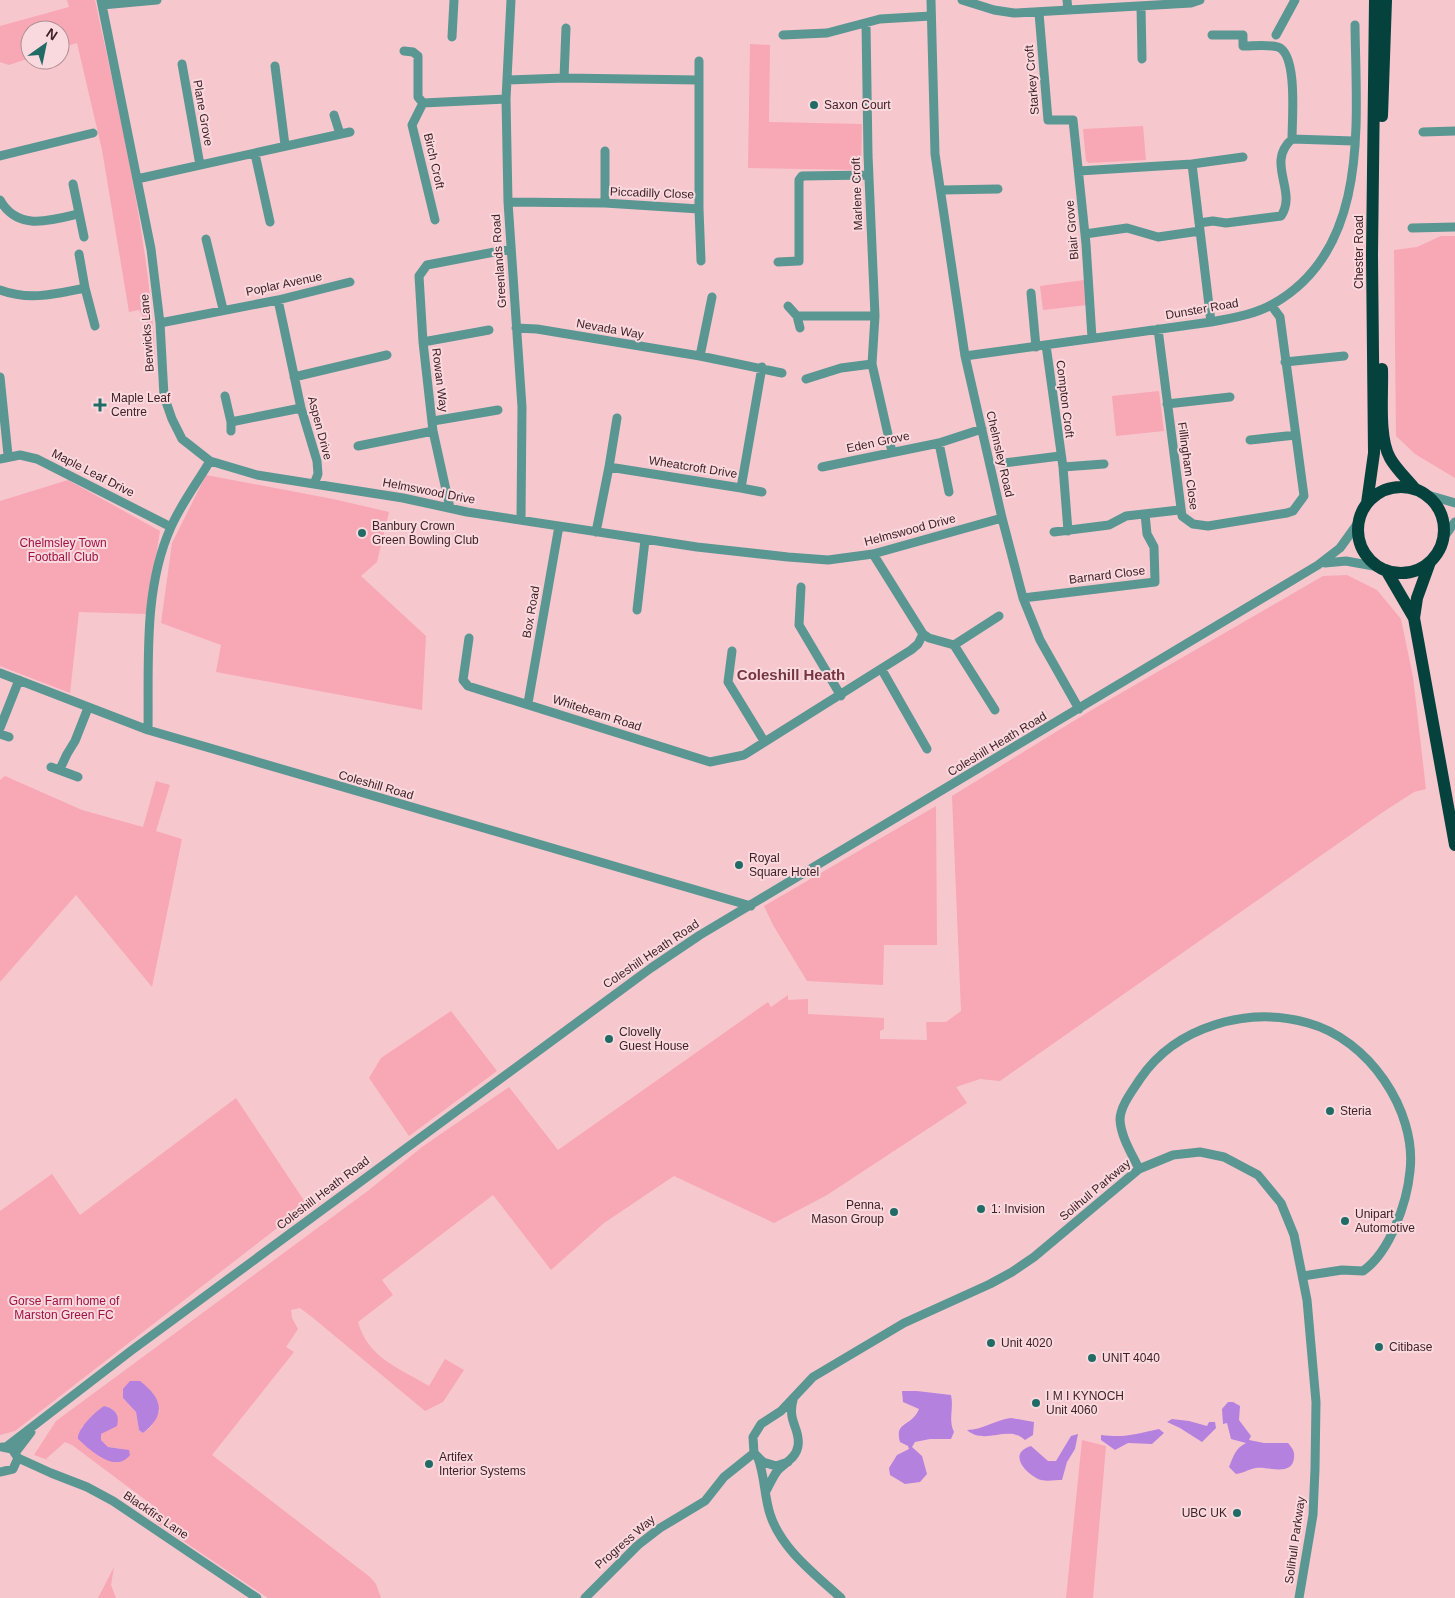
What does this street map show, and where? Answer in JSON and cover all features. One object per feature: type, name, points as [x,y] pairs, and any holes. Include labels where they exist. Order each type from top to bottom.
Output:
[{"type":"highway","name":"Chester Road","points":[[1367,503],[1374,453],[1372,233],[1375,0]]},
{"type":"highway","name":"Chester Road","points":[[1386,0],[1379,239],[1384,437],[1390,459],[1415,489]]},
{"type":"highway","points":[[1382,569],[1409,573],[1430,562],[1437,555],[1444,537],[1442,514],[1428,495],[1405,486],[1384,490],[1367,503],[1358,524],[1358,536],[1362,549],[1369,559],[1382,569],[1414,618]]},
{"type":"highway","points":[[1430,562],[1417,598],[1414,618],[1455,845]]},
{"type":"street","points":[[101,2],[157,0]]},
{"type":"street","points":[[452,37],[454,0]]},
{"type":"street","name":"Greenlands Road","points":[[511,0],[506,99],[510,249],[522,406],[521,519]]},
{"type":"street","name":"Chelmsley Road","points":[[931,0],[935,154],[942,190],[965,356],[1002,518],[1023,598],[1040,640],[1079,709]]},
{"type":"street","points":[[962,0],[999,12],[1039,13],[1191,3],[1200,0]]},
{"type":"street","points":[[1067,0],[1068,10]]},
{"type":"street","points":[[1276,35],[1295,0]]},
{"type":"street","name":"Berwicks Lane","points":[[101,2],[151,249],[160,322],[164,396],[172,419],[182,439],[210,462]]},
{"type":"street","points":[[1141,6],[1142,59]]},
{"type":"street","name":"Starkey Croft","points":[[1039,13],[1048,120],[1073,120]]},
{"type":"street","points":[[783,35],[827,33],[866,24],[880,18],[931,16]]},
{"type":"street","name":"Marlene Croft","points":[[866,24],[869,175],[875,316],[872,364],[892,452]]},
{"type":"street","name":"Dunster Road","points":[[965,356],[1158,330],[1244,316],[1271,305],[1295,289],[1314,272],[1335,239],[1344,216],[1350,189],[1354,141],[1356,24]]},
{"type":"street","points":[[564,78],[566,28]]},
{"type":"street","points":[[1212,35],[1243,35],[1243,46],[1276,46],[1283,50],[1291,66],[1292,139]]},
{"type":"street","points":[[404,51],[413,52],[418,56],[418,97],[423,103],[506,99]]},
{"type":"street","name":"Piccadilly Close","points":[[508,202],[605,203],[699,209],[699,62]]},
{"type":"street","name":"Plane Grove","points":[[182,64],[200,165]]},
{"type":"street","points":[[274,66],[285,145]]},
{"type":"street","points":[[507,80],[564,78],[698,80]]},
{"type":"street","name":"Birch Croft","points":[[423,103],[412,125],[435,220]]},
{"type":"street","points":[[334,114],[340,134]]},
{"type":"street","name":"Blair Grove","points":[[1073,120],[1085,234],[1092,338]]},
{"type":"street","points":[[1423,132],[1455,131]]},
{"type":"street","name":"Plane Grove","points":[[137,179],[350,132]]},
{"type":"street","points":[[0,156],[93,133]]},
{"type":"street","points":[[1085,234],[1127,228],[1158,237],[1200,227],[1213,221],[1226,223],[1281,216],[1286,206],[1280,156],[1284,146],[1292,139],[1354,141]]},
{"type":"street","points":[[605,151],[605,203]]},
{"type":"street","points":[[255,154],[270,222]]},
{"type":"street","points":[[1079,172],[1192,164],[1243,157]]},
{"type":"street","points":[[1192,164],[1211,322]]},
{"type":"street","points":[[778,262],[803,261],[799,180],[802,176],[869,175]]},
{"type":"street","points":[[73,184],[84,237]]},
{"type":"street","points":[[942,190],[998,189]]},
{"type":"street","points":[[0,200],[5,210],[16,217],[36,223],[78,214]]},
{"type":"street","points":[[699,209],[701,261]]},
{"type":"street","points":[[1412,228],[1455,227]]},
{"type":"street","points":[[206,239],[223,309]]},
{"type":"street","name":"Rowan Way","points":[[450,508],[433,431],[423,342],[419,276],[427,266],[510,249]]},
{"type":"street","points":[[79,254],[85,288],[95,326]]},
{"type":"street","name":"Poplar Avenue","points":[[160,322],[278,300],[350,282]]},
{"type":"street","points":[[0,290],[17,296],[43,297],[85,288]]},
{"type":"street","points":[[1031,293],[1036,347]]},
{"type":"street","points":[[700,356],[712,297]]},
{"type":"street","name":"Aspen Drive","points":[[278,300],[301,408],[317,461],[318,474],[314,484]]},
{"type":"street","name":"Fillingham Close","points":[[1158,330],[1180,510],[1186,520],[1193,524],[1208,526],[1293,510],[1304,496],[1280,317],[1271,305]]},
{"type":"street","points":[[788,306],[797,316],[800,328]]},
{"type":"street","points":[[797,316],[875,316]]},
{"type":"street","name":"Nevada Way","points":[[516,328],[537,329],[700,356],[762,367],[782,373]]},
{"type":"street","name":"Rowan Way","points":[[423,342],[489,330]]},
{"type":"street","name":"Compton Croft","points":[[1046,345],[1063,467],[1068,531]]},
{"type":"street","points":[[294,377],[387,355]]},
{"type":"street","points":[[1285,362],[1344,356]]},
{"type":"street","points":[[806,379],[841,368],[872,364]]},
{"type":"street","name":"Wheatcroft Drive","points":[[609,467],[741,488],[762,367]]},
{"type":"street","points":[[0,377],[4,457]]},
{"type":"street","points":[[225,396],[231,427],[301,408]]},
{"type":"street","points":[[1167,404],[1230,397]]},
{"type":"street","name":"Rowan Way","points":[[433,421],[498,410]]},
{"type":"street","points":[[596,532],[617,418]]},
{"type":"street","name":"Eden Grove","points":[[822,467],[939,443],[982,429]]},
{"type":"street","name":"Rowan Way","points":[[358,446],[433,431]]},
{"type":"street","points":[[1250,440],[1296,435]]},
{"type":"street","points":[[939,443],[948,492]]},
{"type":"street","name":"Maple Leaf Drive","points":[[4,457],[20,455],[46,462],[171,527]]},
{"type":"street","name":"Compton Croft","points":[[1004,463],[1060,456]]},
{"type":"street","points":[[148,730],[150,612],[159,565],[171,527],[210,462]]},
{"type":"street","name":"Helmswood Drive","points":[[210,462],[257,475],[403,498],[450,508],[596,532],[646,540],[812,559],[828,560],[873,554],[1002,518]]},
{"type":"street","points":[[1063,467],[1104,464]]},
{"type":"street","points":[[741,488],[762,492]]},
{"type":"street","points":[[1428,495],[1455,503]]},
{"type":"street","points":[[1054,532],[1109,525],[1126,516],[1180,510]]},
{"type":"street","name":"Barnard Close","points":[[1023,598],[1155,582],[1154,546],[1147,534],[1145,514]]},
{"type":"street","points":[[1444,537],[1455,522]]},
{"type":"street","name":"Coleshill Heath Road","points":[[3,1447],[38,1424],[132,1350],[580,1018],[700,935],[1318,565],[1340,548],[1358,524]]},
{"type":"street","name":"Box Road","points":[[528,703],[559,526]]},
{"type":"street","points":[[637,610],[646,540]]},
{"type":"street","points":[[873,554],[923,634],[929,638],[954,645],[995,710]]},
{"type":"street","name":"Coleshill Heath Road","points":[[1318,565],[1346,561],[1382,569]]},
{"type":"street","points":[[801,587],[799,625],[841,696]]},
{"type":"street","points":[[954,645],[999,616]]},
{"type":"street","name":"Whitebeam Road","points":[[469,638],[463,680],[466,684],[710,762],[744,755],[882,670],[918,644],[923,634]]},
{"type":"street","points":[[732,651],[728,682],[764,741]]},
{"type":"street","points":[[882,670],[927,749]]},
{"type":"street","name":"Coleshill Road","points":[[0,673],[148,730],[750,906]]},
{"type":"street","points":[[0,728],[19,680]]},
{"type":"street","points":[[60,770],[66,754],[75,741],[88,708]]},
{"type":"street","points":[[51,766],[78,777]]},
{"type":"street","points":[[1139,1169],[1123,1134],[1121,1114],[1143,1075],[1157,1060],[1182,1039],[1230,1020],[1259,1016],[1309,1023],[1338,1037],[1376,1069],[1399,1105],[1409,1142],[1410,1181],[1403,1210],[1386,1243],[1370,1266],[1363,1271],[1342,1270],[1303,1276]]},
{"type":"street","name":"Solihull Parkway","points":[[771,1419],[793,1400],[813,1377],[904,1323],[990,1284],[1034,1257],[1139,1169],[1173,1155],[1200,1152],[1224,1157],[1247,1168],[1267,1183],[1281,1203],[1294,1235],[1303,1276],[1310,1320],[1316,1421],[1313,1515],[1300,1598]]},
{"type":"street","points":[[766,1492],[775,1475],[797,1450],[798,1439],[790,1411],[793,1400]]},
{"type":"street","points":[[796,1431],[783,1420],[771,1419],[761,1424],[756,1430],[752,1444],[765,1477],[770,1516],[793,1553],[841,1598]]},
{"type":"street","name":"Coleshill Heath Road","points":[[13,1469],[17,1456],[38,1424]]},
{"type":"street","name":"Blackfirs Lane","points":[[3,1447],[35,1467],[88,1487],[113,1501],[256,1598]]},
{"type":"street","points":[[756,1455],[769,1465],[776,1466],[788,1462]]},
{"type":"street","name":"Progress Way","points":[[585,1598],[638,1545],[660,1528],[705,1501],[724,1477],[756,1455]]},
{"type":"street","name":"Blackfirs Lane","points":[[0,1472],[35,1467]]},
{"type":"green space","points":[[67,0],[95,0],[140,223],[152,313],[155,358],[145,320],[139,310],[129,312],[102,150],[77,43],[70,45],[70,20],[22,20],[69,7]]},
{"type":"green space","points":[[20,20],[20,61],[9,65],[0,62],[0,26]]},
{"type":"green space","points":[[750,44],[770,45],[769,122],[862,124],[861,170],[748,168]]},
{"type":"green space","points":[[1143,126],[1146,160],[1089,163],[1086,161],[1083,129]]},
{"type":"green space","points":[[1441,236],[1455,236],[1455,478],[1415,454],[1396,436],[1394,250],[1417,247]]},
{"type":"green space","points":[[1084,280],[1087,305],[1043,310],[1040,286]]},
{"type":"green space","points":[[1159,391],[1164,431],[1116,436],[1112,396]]},
{"type":"green space","points":[[206,475],[333,499],[389,512],[377,562],[361,576],[426,636],[422,710],[216,672],[221,645],[161,623],[172,543]]},
{"type":"green space","name":"Chelmsley Town Football Club","points":[[68,480],[160,531],[147,614],[79,612],[70,693],[0,666],[0,501]]},
{"type":"green space","points":[[1347,575],[1377,590],[1401,619],[1413,677],[1426,789],[1414,792],[1383,812],[1000,1081],[980,1079],[956,1087],[967,1103],[827,1195],[774,1223],[674,1176],[604,1223],[551,1270],[493,1195],[382,1280],[393,1295],[358,1322],[369,1345],[377,1353],[386,1361],[429,1386],[445,1359],[464,1370],[443,1402],[425,1411],[312,1317],[300,1308],[291,1310],[292,1318],[298,1329],[286,1347],[294,1352],[212,1455],[370,1577],[376,1584],[381,1598],[268,1598],[155,1522],[159,1517],[159,1510],[72,1445],[65,1442],[46,1459],[59,1464],[34,1455],[56,1421],[369,1190],[422,1147],[509,1087],[558,1150],[768,1002],[771,1007],[788,995],[788,1000],[808,999],[808,1014],[884,1018],[884,1029],[880,1031],[880,1039],[927,1040],[926,1022],[946,1022],[961,1011],[952,796],[1090,711],[1323,576]],"holes":[[[123,1398],[160,1410],[151,1427],[143,1433],[139,1430],[136,1412]],[[104,1406],[112,1409],[117,1414],[109,1429],[101,1434],[101,1440],[108,1447],[123,1449],[101,1458],[78,1439],[82,1426],[88,1423]]]},
{"type":"green space","points":[[5,776],[82,810],[143,827],[156,781],[170,785],[156,831],[182,839],[152,987],[76,895],[0,982],[0,780]]},
{"type":"green space","points":[[936,806],[937,945],[884,945],[883,985],[807,981],[773,925],[764,906]]},
{"type":"green space","points":[[451,1011],[497,1071],[409,1136],[369,1078],[381,1058]]},
{"type":"green space","name":"Gorse Farm home of Marston Green FC","points":[[236,1098],[307,1205],[15,1431],[0,1435],[0,1211],[52,1174],[80,1215]]},
{"type":"green space","points":[[1082,1440],[1106,1446],[1093,1598],[1066,1598]]},
{"type":"green space","points":[[114,1567],[111,1585],[116,1598],[98,1598]]},
{"type":"shaded area","points":[[130,1381],[140,1381],[147,1387],[157,1400],[159,1406],[156,1419],[143,1433],[139,1430],[136,1412],[123,1398],[123,1389]]},
{"type":"shaded area","points":[[902,1391],[951,1395],[951,1423],[954,1432],[951,1439],[930,1439],[915,1442],[912,1447],[922,1456],[927,1474],[920,1482],[905,1484],[890,1475],[889,1468],[897,1455],[909,1449],[908,1446],[900,1442],[899,1431],[916,1415],[919,1409],[903,1402]]},
{"type":"shaded area","points":[[1228,1402],[1233,1402],[1240,1406],[1239,1420],[1251,1436],[1249,1440],[1264,1443],[1288,1443],[1293,1450],[1294,1456],[1289,1467],[1284,1469],[1256,1468],[1236,1474],[1229,1467],[1237,1450],[1246,1443],[1231,1439],[1227,1423],[1223,1424],[1222,1409]]},
{"type":"shaded area","points":[[104,1406],[116,1413],[118,1422],[117,1426],[101,1434],[101,1440],[108,1447],[129,1450],[130,1455],[124,1460],[117,1462],[103,1458],[78,1439],[83,1426]]},
{"type":"shaded area","points":[[1011,1418],[1034,1422],[1033,1435],[1025,1440],[1011,1434],[981,1436],[967,1430],[978,1428]]},
{"type":"shaded area","points":[[1172,1419],[1207,1426],[1209,1422],[1215,1422],[1216,1428],[1202,1442],[1167,1422]]},
{"type":"shaded area","points":[[1159,1429],[1164,1433],[1152,1444],[1128,1443],[1115,1450],[1101,1440],[1101,1435],[1124,1436]]},
{"type":"shaded area","points":[[1078,1434],[1075,1449],[1067,1462],[1062,1480],[1046,1481],[1038,1479],[1028,1472],[1019,1458],[1020,1453],[1024,1449],[1031,1446],[1048,1461],[1056,1461],[1071,1436]]},
{"type":"place","name":"Saxon Court","points":[[814,105]]},
{"type":"place","name":"Maple Leaf Centre","points":[[100,405]]},
{"type":"place","name":"Banbury Crown Green Bowling Club","points":[[362,533]]},
{"type":"place","name":"Royal Square Hotel","points":[[739,865]]},
{"type":"place","name":"Clovelly Guest House","points":[[609,1039]]},
{"type":"place","name":"Steria","points":[[1330,1111]]},
{"type":"place","name":"1: Invision","points":[[981,1209]]},
{"type":"place","name":"Penna, Mason Group","points":[[894,1212]]},
{"type":"place","name":"Unipart Automotive","points":[[1345,1221]]},
{"type":"place","name":"Unit 4020","points":[[991,1343]]},
{"type":"place","name":"Citibase","points":[[1379,1347]]},
{"type":"place","name":"UNIT 4040","points":[[1092,1358]]},
{"type":"place","name":"I M I KYNOCH Unit 4060","points":[[1036,1403]]},
{"type":"place","name":"Artifex Interior Systems","points":[[429,1464]]},
{"type":"place","name":"UBC UK","points":[[1237,1513]]},
{"type":"district","name":"Coleshill Heath","points":[[791,675]]}]
